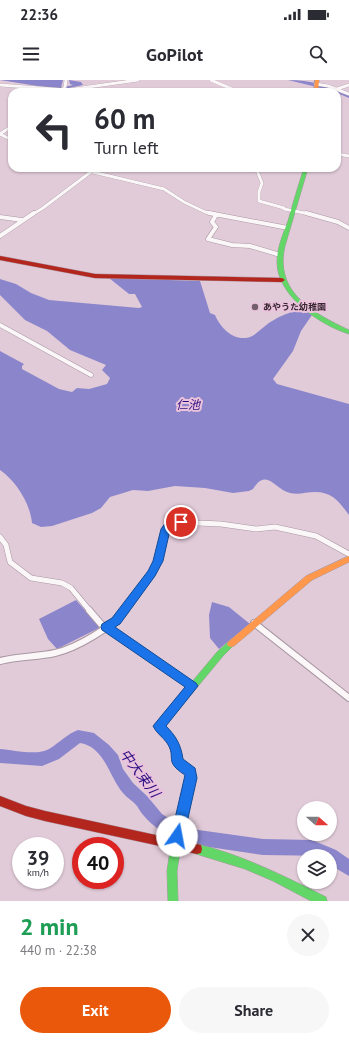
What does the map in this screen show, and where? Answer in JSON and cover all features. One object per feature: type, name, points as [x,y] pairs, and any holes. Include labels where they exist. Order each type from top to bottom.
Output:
[{"type":"street","points":[[71,88],[138,80]]},
{"type":"street","points":[[211,80],[230,88]]},
{"type":"street","points":[[316,85],[331,88]]},
{"type":"street","points":[[339,88],[349,85]]},
{"type":"street","points":[[0,86],[42,88]]},
{"type":"street","points":[[341,93],[349,94]]},
{"type":"street","points":[[0,236],[22,220],[43,208],[90,172],[154,186],[170,192],[196,208],[216,215],[288,228]]},
{"type":"street","points":[[257,172],[261,176],[263,183],[258,198],[259,201],[269,205],[303,212],[334,221],[349,228]]},
{"type":"street","points":[[305,172],[292,210],[278,264],[282,280],[290,292],[305,307],[349,332]]},
{"type":"street","points":[[216,215],[212,222],[216,226],[208,239],[232,245],[250,246],[280,255]]},
{"type":"street","points":[[0,217],[22,220]]},
{"type":"street","points":[[0,258],[95,276],[282,280]]},
{"type":"street","points":[[0,325],[92,375]]},
{"type":"street","points":[[0,661],[11,657],[56,653],[116,621],[152,573],[158,561],[166,529],[174,522],[221,524],[256,529],[275,527],[316,536],[349,554]]},
{"type":"street","points":[[0,537],[6,545],[10,562],[31,578],[62,584],[71,588],[101,624],[192,686]]},
{"type":"street","points":[[173,901],[172,871],[178,833],[191,778],[190,772],[179,765],[177,761],[173,741],[159,726],[220,654],[254,624],[308,578],[349,559]]},
{"type":"street","points":[[254,624],[349,698]]},
{"type":"street","points":[[0,801],[26,811],[45,816],[211,851],[230,857],[270,874],[322,901]]},
{"type":"water","points":[[0,80],[63,80],[61,88],[50,88]]},
{"type":"water","name":"仁池","points":[[109,278],[200,281],[210,313],[215,315],[221,325],[230,334],[242,338],[248,338],[254,335],[268,323],[281,316],[307,310],[312,315],[301,331],[293,351],[273,379],[277,384],[349,404],[349,515],[339,502],[327,494],[321,492],[290,493],[267,480],[263,480],[249,491],[233,493],[205,488],[175,486],[148,491],[133,490],[110,497],[101,508],[92,513],[52,526],[41,527],[32,523],[31,515],[25,500],[17,486],[0,470],[0,351],[24,364],[22,369],[59,389],[72,392],[77,388],[89,389],[107,384],[110,378],[102,370],[106,365],[70,350],[47,331],[25,320],[0,295],[0,279],[16,284],[31,293],[49,300],[139,308],[142,307],[135,294],[129,294]]},
{"type":"water","points":[[76,600],[99,628],[57,649],[48,639],[39,619]]},
{"type":"water","points":[[212,602],[229,607],[250,624],[219,649],[210,638],[209,615]]},
{"type":"waterway","points":[[66,88],[80,85],[79,83],[72,83],[72,80]]},
{"type":"waterway","points":[[291,80],[329,88]]},
{"type":"waterway","points":[[341,93],[349,96]]},
{"type":"waterway","name":"中大束川","points":[[0,756],[42,759],[54,754],[78,736],[89,738],[104,750],[113,760],[117,772],[128,788],[142,801],[149,811],[157,819],[182,835],[263,847],[312,848],[330,856],[349,868]]},
{"type":"traffic: fast","points":[[305,172],[282,246],[280,268],[283,280],[289,291],[306,308],[349,332]]},
{"type":"traffic: fast","points":[[173,901],[172,871],[176,844],[191,778],[190,772],[179,765],[173,741],[159,726],[220,654],[231,644]]},
{"type":"traffic: fast","points":[[197,849],[230,858],[261,870],[322,901]]},
{"type":"traffic: slow","points":[[316,88],[317,80]]},
{"type":"traffic: slow","points":[[231,644],[309,578],[349,559]]},
{"type":"traffic: jam","points":[[0,258],[95,276],[282,280]]},
{"type":"traffic: jam","points":[[0,801],[26,811],[45,816],[197,849]]},
{"type":"place","name":"あやうた幼稚園","points":[[255,307]]},
{"type":"route","points":[[177,836],[191,778],[190,772],[179,765],[177,761],[173,741],[159,726],[192,686],[106,627],[116,621],[122,614],[152,573],[158,561],[166,529],[174,522],[181,522]]}]
